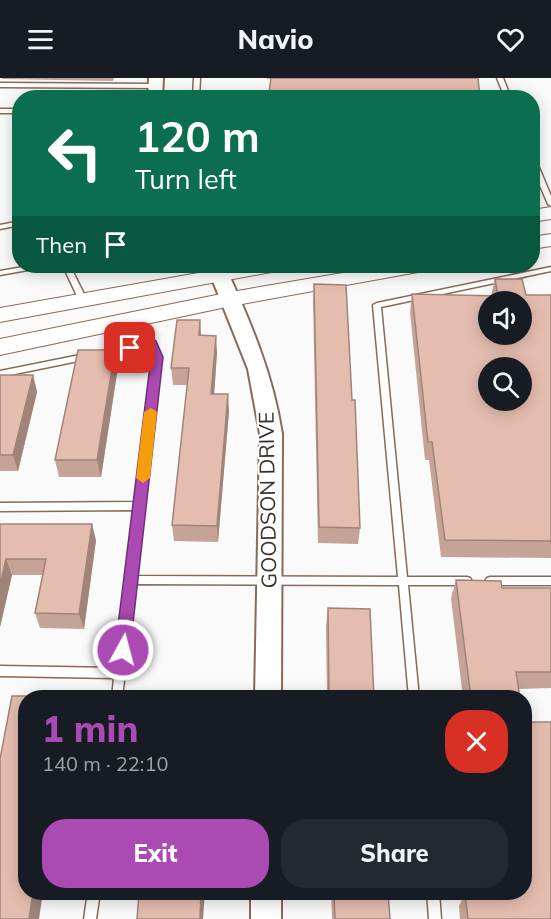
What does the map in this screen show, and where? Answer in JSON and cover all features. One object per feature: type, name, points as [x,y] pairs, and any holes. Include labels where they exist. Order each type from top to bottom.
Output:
[{"type":"main road","points":[[0,315],[83,300],[204,273]]},
{"type":"main road","points":[[0,347],[231,299],[378,273]]},
{"type":"street","name":"GOODSON DRIVE","points":[[219,273],[254,353],[268,404],[271,434],[268,690]]},
{"type":"street","points":[[266,900],[266,919]]},
{"type":"lane","points":[[114,88],[117,78]]},
{"type":"lane","points":[[0,85],[155,87]]},
{"type":"lane","points":[[547,185],[551,204]]},
{"type":"lane","points":[[70,273],[83,300]]},
{"type":"lane","points":[[413,690],[377,305],[532,273]]},
{"type":"lane","points":[[0,374],[152,343],[157,357],[118,690]]},
{"type":"lane","points":[[0,507],[140,506]]},
{"type":"lane","points":[[131,580],[551,581]]},
{"type":"lane","points":[[0,671],[120,673]]},
{"type":"lane","points":[[90,919],[93,900]]},
{"type":"lane","points":[[434,900],[435,919]]},
{"type":"building","points":[[271,78],[478,78],[479,90],[269,90]]},
{"type":"building","points":[[495,279],[522,279],[525,291],[497,291]]},
{"type":"building","points":[[314,284],[346,285],[352,400],[355,400],[360,528],[319,527]]},
{"type":"building","points":[[412,294],[478,296],[478,345],[532,345],[532,295],[551,295],[551,541],[445,540],[432,442],[428,442]]},
{"type":"building","points":[[177,320],[200,320],[199,335],[216,336],[211,394],[228,394],[217,526],[172,525],[189,368],[171,368]]},
{"type":"building","points":[[78,350],[115,350],[97,460],[55,460]]},
{"type":"building","points":[[0,375],[33,375],[13,455],[0,455]]},
{"type":"building","points":[[0,524],[92,524],[79,614],[35,613],[46,559],[6,559],[0,585]]},
{"type":"building","points":[[456,580],[501,581],[502,588],[551,588],[551,672],[516,672],[519,690],[470,690]]},
{"type":"building","points":[[328,608],[370,609],[374,690],[329,690]]},
{"type":"building","points":[[12,696],[18,696],[18,900],[32,900],[29,919],[0,919],[0,759]]},
{"type":"building","points":[[532,722],[551,722],[551,919],[468,919],[466,900],[532,900]]},
{"type":"building","points":[[138,900],[201,900],[200,919],[137,919]]},
{"type":"building","points":[[334,900],[389,900],[390,919],[335,919]]},
{"type":"slow traffic","points":[[143,478],[151,412]]},
{"type":"route","points":[[123,650],[157,357],[152,343],[130,348]]}]
